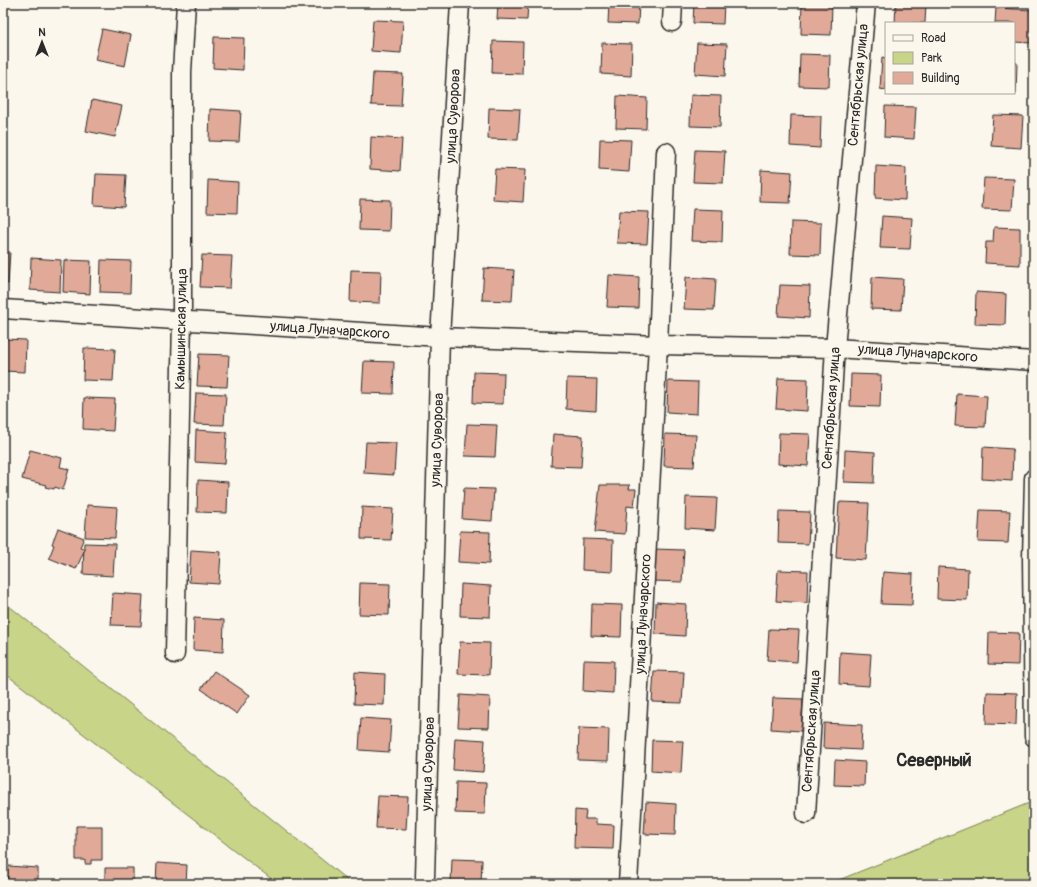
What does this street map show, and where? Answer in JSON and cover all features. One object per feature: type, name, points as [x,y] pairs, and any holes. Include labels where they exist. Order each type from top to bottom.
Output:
[{"type":"street","name":"Камышинская улица","points":[[175,654],[182,319],[182,72],[186,3]]},
{"type":"street","name":"улица Суворова","points":[[425,877],[440,337],[460,3]]},
{"type":"street","points":[[672,22],[673,3]]},
{"type":"street","name":"Сентябрьская улица","points":[[806,814],[835,348],[866,3]]},
{"type":"street","name":"улица Луначарского","points":[[628,884],[658,345],[666,152]]},
{"type":"street","name":"улица Луначарского","points":[[3,309],[182,319],[440,337],[658,345],[835,348],[1034,361]]},
{"type":"street","points":[[1034,478],[1032,558],[1034,737]]},
{"type":"green space","points":[[3,601],[352,884],[278,884],[3,672]]},
{"type":"green space","points":[[1034,801],[1034,884],[829,884]]},
{"type":"building","points":[[91,3],[121,3],[121,5]]},
{"type":"building","points":[[252,3],[252,6],[222,4]]},
{"type":"building","points":[[498,3],[528,3],[527,20],[497,19]]},
{"type":"building","points":[[609,3],[639,3],[638,24],[608,23]]},
{"type":"building","points":[[694,3],[724,3],[723,24],[693,23]]},
{"type":"building","points":[[802,3],[832,4],[831,35],[801,34]]},
{"type":"building","points":[[896,3],[926,3],[925,22],[895,22]]},
{"type":"building","points":[[996,8],[1033,10],[1032,43],[1015,42],[1015,22],[995,22]]},
{"type":"building","points":[[373,20],[403,21],[401,53],[371,51]]},
{"type":"building","points":[[102,29],[131,35],[125,66],[95,60]]},
{"type":"building","points":[[214,37],[244,38],[243,70],[213,68]]},
{"type":"building","points":[[493,41],[523,42],[522,74],[492,73]]},
{"type":"building","points":[[602,43],[632,44],[631,76],[601,74]]},
{"type":"building","points":[[697,43],[727,44],[725,76],[695,74]]},
{"type":"building","points":[[800,54],[830,55],[829,87],[799,86]]},
{"type":"building","points":[[882,57],[885,58],[885,90],[880,89]]},
{"type":"building","points":[[1015,62],[1017,63],[1015,94]]},
{"type":"building","points":[[373,73],[403,74],[401,106],[371,105]]},
{"type":"building","points":[[691,95],[721,96],[720,127],[690,126]]},
{"type":"building","points":[[617,96],[647,98],[646,129],[616,128]]},
{"type":"building","points":[[92,100],[122,106],[115,137],[86,131]]},
{"type":"building","points":[[885,106],[916,107],[914,139],[884,137]]},
{"type":"building","points":[[489,108],[520,109],[518,140],[488,139]]},
{"type":"building","points":[[210,109],[241,111],[239,142],[209,141]]},
{"type":"building","points":[[791,115],[821,116],[820,148],[790,146]]},
{"type":"building","points":[[993,115],[1023,116],[1021,148],[991,146]]},
{"type":"building","points":[[371,137],[402,139],[400,171],[370,169]]},
{"type":"building","points":[[600,139],[631,140],[629,172],[599,170]]},
{"type":"building","points":[[695,150],[725,151],[723,183],[693,182]]},
{"type":"building","points":[[876,166],[906,168],[905,200],[875,198]]},
{"type":"building","points":[[495,169],[525,170],[523,202],[493,200]]},
{"type":"building","points":[[761,170],[792,172],[790,203],[760,202]]},
{"type":"building","points":[[96,174],[126,175],[124,207],[94,205]]},
{"type":"building","points":[[984,178],[1014,179],[1012,210],[982,209]]},
{"type":"building","points":[[208,180],[238,182],[237,213],[207,212]]},
{"type":"building","points":[[360,199],[390,200],[389,231],[359,230]]},
{"type":"building","points":[[693,209],[723,210],[722,242],[691,241]]},
{"type":"building","points":[[619,211],[649,212],[647,244],[617,243]]},
{"type":"building","points":[[882,216],[912,218],[910,249],[880,248]]},
{"type":"building","points":[[791,222],[821,223],[820,255],[790,254]]},
{"type":"building","points":[[994,227],[1020,228],[1020,265],[985,263],[986,242],[993,242]]},
{"type":"building","points":[[3,252],[10,252],[8,284],[3,283]]},
{"type":"building","points":[[202,255],[232,256],[230,288],[200,287]]},
{"type":"building","points":[[31,258],[61,260],[60,292],[30,290]]},
{"type":"building","points":[[64,260],[91,261],[90,294],[63,292]]},
{"type":"building","points":[[101,260],[131,261],[130,293],[100,292]]},
{"type":"building","points":[[484,268],[514,270],[512,301],[482,300]]},
{"type":"building","points":[[351,270],[381,271],[380,303],[350,302]]},
{"type":"building","points":[[609,275],[639,277],[638,308],[607,307]]},
{"type":"building","points":[[686,277],[716,279],[714,310],[684,309]]},
{"type":"building","points":[[872,277],[903,279],[901,310],[871,309]]},
{"type":"building","points":[[780,285],[810,286],[809,318],[778,316]]},
{"type":"building","points":[[976,292],[1006,294],[1005,325],[975,324]]},
{"type":"building","points":[[3,339],[26,340],[25,372],[3,371]]},
{"type":"building","points":[[84,348],[115,349],[113,381],[83,380]]},
{"type":"building","points":[[199,354],[229,355],[227,387],[197,386]]},
{"type":"building","points":[[364,361],[394,362],[393,394],[362,393]]},
{"type":"building","points":[[474,372],[504,373],[503,404],[473,403]]},
{"type":"building","points":[[851,374],[881,375],[880,407],[850,406]]},
{"type":"building","points":[[567,378],[597,379],[596,411],[566,409]]},
{"type":"building","points":[[778,378],[808,379],[807,411],[776,409]]},
{"type":"building","points":[[668,381],[698,382],[697,414],[667,412]]},
{"type":"building","points":[[196,393],[226,394],[224,425],[194,424]]},
{"type":"building","points":[[957,394],[987,396],[985,427],[955,426]]},
{"type":"building","points":[[84,398],[115,399],[113,431],[83,429]]},
{"type":"building","points":[[467,424],[497,425],[495,457],[465,456]]},
{"type":"building","points":[[196,430],[227,432],[225,464],[195,462]]},
{"type":"building","points":[[779,433],[810,434],[808,466],[778,464]]},
{"type":"building","points":[[553,434],[583,436],[581,467],[551,466]]},
{"type":"building","points":[[665,434],[696,435],[694,467],[664,466]]},
{"type":"building","points":[[366,442],[396,443],[394,475],[364,473]]},
{"type":"building","points":[[983,447],[1013,449],[1012,481],[982,479]]},
{"type":"building","points":[[30,450],[62,458],[60,467],[69,469],[63,490],[55,487],[54,489],[45,487],[46,485],[22,479]]},
{"type":"building","points":[[845,450],[875,452],[874,483],[844,482]]},
{"type":"building","points":[[198,480],[228,482],[227,513],[197,512]]},
{"type":"building","points":[[600,485],[630,485],[629,489],[636,489],[634,507],[627,506],[625,534],[595,532]]},
{"type":"building","points":[[464,488],[494,489],[492,521],[462,519]]},
{"type":"building","points":[[686,497],[717,498],[715,530],[685,528]]},
{"type":"building","points":[[839,502],[869,503],[866,560],[836,558]]},
{"type":"building","points":[[87,505],[117,507],[115,538],[85,537]]},
{"type":"building","points":[[362,507],[393,509],[391,540],[361,539]]},
{"type":"building","points":[[980,510],[1010,511],[1008,543],[978,542]]},
{"type":"building","points":[[779,511],[810,512],[808,544],[778,543]]},
{"type":"building","points":[[58,528],[84,538],[80,547],[85,549],[76,569],[49,558]]},
{"type":"building","points":[[460,531],[490,532],[489,564],[458,562]]},
{"type":"building","points":[[583,539],[613,540],[612,572],[582,570]]},
{"type":"building","points":[[84,543],[115,544],[113,576],[83,574]]},
{"type":"building","points":[[654,549],[684,550],[682,582],[652,581]]},
{"type":"building","points":[[191,550],[221,552],[219,584],[189,582]]},
{"type":"building","points":[[938,567],[968,569],[967,600],[937,599]]},
{"type":"building","points":[[778,570],[808,571],[807,603],[776,601]]},
{"type":"building","points":[[883,572],[913,574],[912,605],[881,604]]},
{"type":"building","points":[[360,583],[390,584],[389,615],[359,614]]},
{"type":"building","points":[[461,584],[491,586],[490,617],[460,616]]},
{"type":"building","points":[[113,593],[143,595],[141,626],[111,625]]},
{"type":"building","points":[[656,602],[686,604],[685,636],[655,634]]},
{"type":"building","points":[[592,604],[622,605],[621,637],[591,636]]},
{"type":"building","points":[[194,618],[224,620],[223,652],[193,650]]},
{"type":"building","points":[[769,629],[799,630],[797,662],[767,660]]},
{"type":"building","points":[[989,632],[1019,633],[1018,665],[988,664]]},
{"type":"building","points":[[460,642],[490,643],[489,675],[458,674]]},
{"type":"building","points":[[840,652],[871,654],[869,686],[839,684]]},
{"type":"building","points":[[584,660],[614,661],[613,693],[583,691]]},
{"type":"building","points":[[214,671],[250,695],[237,714],[201,689]]},
{"type":"building","points":[[654,671],[684,672],[682,703],[652,702]]},
{"type":"building","points":[[355,672],[385,674],[384,705],[354,704]]},
{"type":"building","points":[[987,692],[1017,693],[1016,725],[986,724]]},
{"type":"building","points":[[460,695],[490,697],[489,728],[458,727]]},
{"type":"building","points":[[773,698],[803,699],[801,731],[771,729]]},
{"type":"building","points":[[361,718],[391,720],[389,752],[359,750]]},
{"type":"building","points":[[824,723],[862,725],[861,750],[823,748]]},
{"type":"building","points":[[579,728],[609,729],[608,761],[578,760]]},
{"type":"building","points":[[455,738],[485,740],[483,772],[453,770]]},
{"type":"building","points":[[652,740],[683,741],[681,773],[651,771]]},
{"type":"building","points":[[835,760],[865,762],[864,786],[834,785]]},
{"type":"building","points":[[456,782],[486,783],[485,814],[455,813]]},
{"type":"building","points":[[378,796],[408,797],[406,829],[376,828]]},
{"type":"building","points":[[646,802],[676,804],[675,835],[644,834]]},
{"type":"building","points":[[575,810],[586,811],[585,819],[596,819],[596,824],[614,825],[613,849],[574,848]]},
{"type":"building","points":[[76,826],[102,826],[102,860],[91,860],[91,864],[85,864],[85,860],[76,860]]},
{"type":"building","points":[[452,859],[482,860],[481,884],[451,884]]},
{"type":"building","points":[[157,863],[187,865],[186,884],[156,884]]},
{"type":"building","points":[[8,866],[38,868],[38,884],[7,884]]},
{"type":"building","points":[[105,868],[133,868],[133,884],[105,884]]},
{"type":"district","name":"Северный","points":[[934,760]]}]
